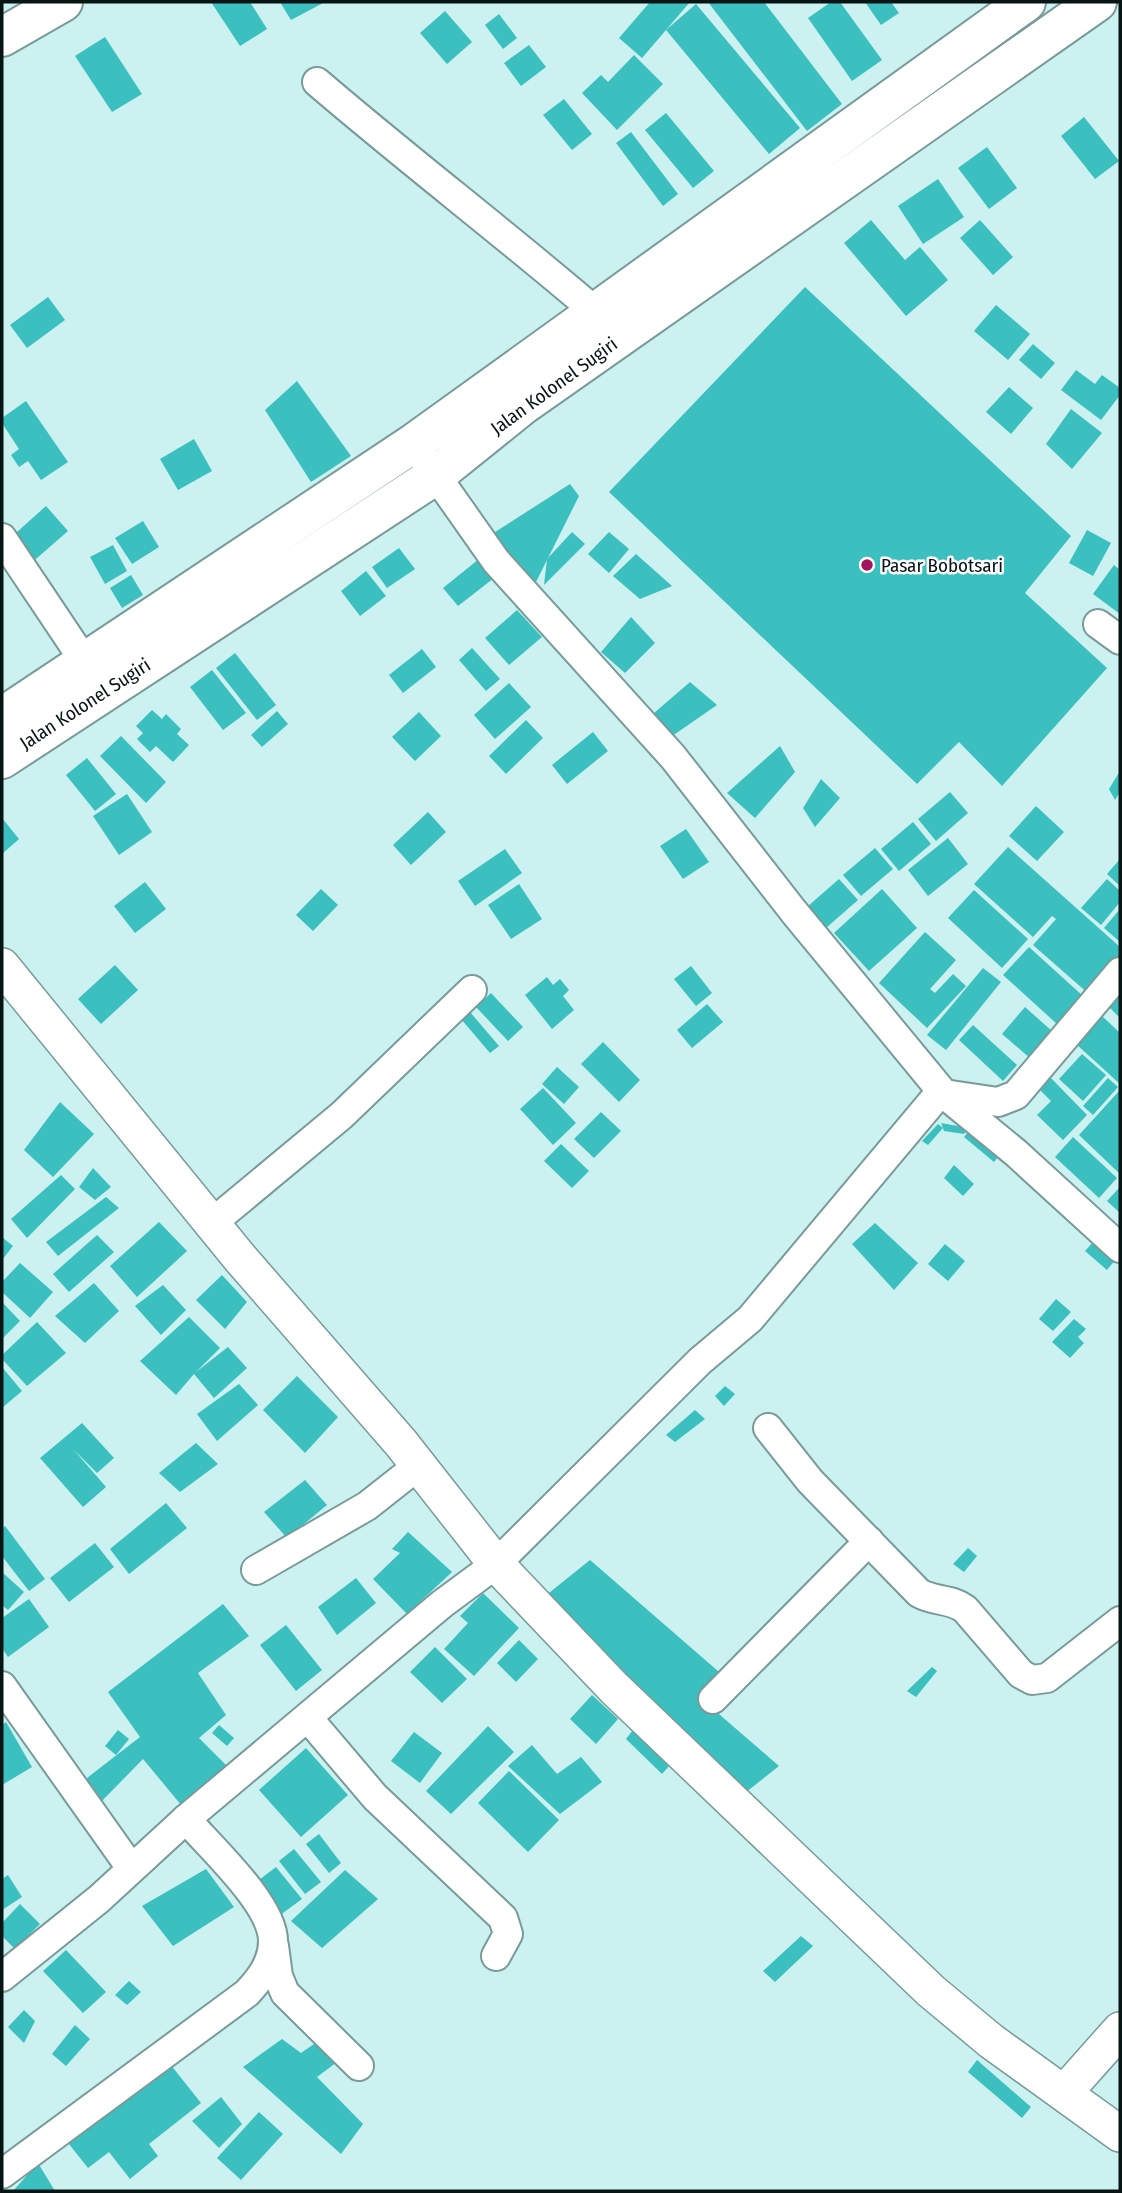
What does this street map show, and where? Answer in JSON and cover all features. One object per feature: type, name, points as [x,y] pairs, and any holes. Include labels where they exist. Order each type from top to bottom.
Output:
[{"type":"main road","points":[[2,37],[63,2]]},
{"type":"main road","points":[[2,716],[414,443],[1026,2]]},
{"type":"main road","name":"Jalan Kolonel Sugiri","points":[[2,758],[436,475],[523,405],[1097,2]]},
{"type":"street","points":[[317,82],[418,168],[503,232],[597,313]]},
{"type":"street","points":[[414,443],[496,561],[673,757],[794,912],[944,1094],[1016,1153],[1120,1248]]},
{"type":"street","points":[[2,538],[85,662]]},
{"type":"street","points":[[2,966],[75,1060],[419,1465],[496,1564],[614,1688],[931,1991],[991,2041],[1120,2134]]},
{"type":"street","points":[[2,1977],[99,1899],[186,1819],[442,1604],[496,1564],[700,1361],[750,1319],[937,1097],[944,1094],[998,1102],[1016,1096],[1120,972]]},
{"type":"street","points":[[212,1223],[342,1115],[472,990]]},
{"type":"street","points":[[768,1428],[810,1481],[919,1593],[936,1600],[955,1601],[1021,1674],[1032,1681],[1047,1678],[1120,1621]]},
{"type":"street","points":[[256,1570],[368,1506],[419,1465]]},
{"type":"street","points":[[713,1699],[869,1541]]},
{"type":"street","points":[[5,1697],[131,1868]]},
{"type":"street","points":[[308,1718],[375,1797],[503,1918],[508,1934],[496,1956]]},
{"type":"street","points":[[186,1819],[267,1915],[278,1976],[285,1993],[359,2066]]},
{"type":"street","points":[[2,2174],[247,1993],[261,1978],[270,1962],[274,1943]]},
{"type":"street","points":[[1065,2092],[1120,2030]]},
{"type":"building","points":[[211,2],[250,2],[267,29],[240,46]]},
{"type":"building","points":[[280,2],[325,2],[291,20]]},
{"type":"building","points":[[650,2],[690,2],[642,58],[619,38]]},
{"type":"building","points":[[708,2],[764,2],[842,104],[807,131]]},
{"type":"building","points":[[831,2],[840,2],[882,60],[852,81],[808,18]]},
{"type":"building","points":[[865,2],[891,2],[899,13],[881,25]]},
{"type":"building","points":[[696,4],[800,128],[769,154],[666,30]]},
{"type":"building","points":[[445,11],[472,42],[447,64],[420,33]]},
{"type":"building","points":[[499,14],[517,38],[503,49],[485,25]]},
{"type":"building","points":[[105,37],[142,94],[112,112],[75,56]]},
{"type":"building","points":[[529,45],[546,67],[521,86],[504,63]]},
{"type":"building","points":[[634,55],[663,84],[617,130],[582,93],[601,75],[608,82]]},
{"type":"building","points":[[564,99],[592,134],[572,150],[543,115]]},
{"type":"building","points":[[666,113],[714,171],[693,188],[645,130]]},
{"type":"building","points":[[1084,117],[1119,161],[1095,179],[1061,136]]},
{"type":"building","points":[[631,132],[678,194],[663,206],[616,143]]},
{"type":"building","points":[[987,147],[1017,188],[989,209],[958,168]]},
{"type":"building","points":[[938,179],[964,217],[923,244],[898,206]]},
{"type":"building","points":[[871,220],[905,260],[920,247],[948,280],[906,316],[844,243]]},
{"type":"building","points":[[980,220],[1013,257],[993,275],[960,238]]},
{"type":"building","name":"Pasar Bobotsari","points":[[805,287],[1071,536],[1025,593],[1107,668],[1002,786],[959,742],[917,784],[609,492]]},
{"type":"building","points":[[48,297],[65,320],[27,348],[10,325]]},
{"type":"building","points":[[996,305],[1030,334],[1008,360],[974,331]]},
{"type":"building","points":[[1033,344],[1055,363],[1041,379],[1019,360]]},
{"type":"building","points":[[1076,370],[1095,384],[1102,375],[1120,388],[1120,395],[1101,420],[1061,390]]},
{"type":"building","points":[[297,381],[351,456],[311,482],[265,410]]},
{"type":"building","points":[[1009,387],[1033,408],[1011,434],[986,412]]},
{"type":"building","points":[[26,401],[68,462],[41,480],[28,461],[19,467],[11,455],[19,449],[2,423],[2,418]]},
{"type":"building","points":[[1071,409],[1102,433],[1072,469],[1046,444]]},
{"type":"building","points":[[194,439],[212,471],[178,490],[160,459]]},
{"type":"building","points":[[570,484],[579,496],[532,590],[492,534]]},
{"type":"building","points":[[46,506],[68,531],[29,565],[7,541]]},
{"type":"building","points":[[143,521],[159,547],[132,564],[115,538]]},
{"type":"building","points":[[1087,530],[1111,543],[1093,576],[1069,563]]},
{"type":"building","points":[[572,532],[585,544],[544,585],[547,559]]},
{"type":"building","points":[[609,532],[629,549],[609,573],[588,554]]},
{"type":"building","points":[[113,545],[127,571],[105,584],[90,557]]},
{"type":"building","points":[[399,548],[415,569],[387,588],[372,567]]},
{"type":"building","points":[[636,554],[672,586],[640,599],[613,576]]},
{"type":"building","points":[[479,559],[494,578],[458,606],[443,588]]},
{"type":"building","points":[[1114,565],[1120,570],[1120,614],[1093,594]]},
{"type":"building","points":[[366,571],[386,596],[360,616],[341,591]]},
{"type":"building","points":[[131,575],[143,595],[122,608],[110,588]]},
{"type":"building","points":[[517,610],[542,637],[509,665],[485,638]]},
{"type":"building","points":[[631,617],[655,643],[625,673],[601,652]]},
{"type":"building","points":[[472,648],[500,679],[486,691],[459,660]]},
{"type":"building","points":[[422,649],[436,667],[403,693],[389,675]]},
{"type":"building","points":[[235,653],[276,705],[257,720],[216,668]]},
{"type":"building","points":[[212,670],[246,713],[223,730],[190,687]]},
{"type":"building","points":[[690,682],[717,705],[665,741],[646,720]]},
{"type":"building","points":[[509,683],[531,707],[495,739],[474,715]]},
{"type":"building","points":[[152,710],[162,719],[166,714],[181,729],[177,734],[189,745],[173,762],[156,746],[150,752],[137,739],[143,733],[136,726]]},
{"type":"building","points":[[277,711],[288,724],[262,747],[251,735]]},
{"type":"building","points":[[419,712],[441,736],[415,761],[392,737]]},
{"type":"building","points":[[526,720],[543,738],[506,774],[489,756]]},
{"type":"building","points":[[593,732],[608,751],[567,784],[552,765]]},
{"type":"building","points":[[121,736],[166,782],[146,803],[100,756]]},
{"type":"building","points":[[780,746],[795,772],[755,818],[727,793]]},
{"type":"building","points":[[87,758],[116,794],[95,811],[66,775]]},
{"type":"building","points":[[1120,771],[1120,792],[1115,800],[1109,789]]},
{"type":"building","points":[[821,779],[840,798],[815,827],[803,808]]},
{"type":"building","points":[[950,792],[968,813],[936,841],[918,819]]},
{"type":"building","points":[[127,794],[152,832],[119,855],[93,816]]},
{"type":"building","points":[[1036,806],[1064,832],[1037,861],[1009,836]]},
{"type":"building","points":[[428,812],[446,832],[411,865],[393,845]]},
{"type":"building","points":[[2,818],[19,839],[2,854]]},
{"type":"building","points":[[913,822],[931,844],[899,871],[881,849]]},
{"type":"building","points":[[686,829],[709,862],[683,879],[660,846]]},
{"type":"building","points":[[948,838],[968,864],[928,896],[908,870]]},
{"type":"building","points":[[1008,847],[1120,947],[1120,961],[1090,995],[1033,945],[1056,919],[1052,916],[1033,937],[974,884]]},
{"type":"building","points":[[875,848],[893,869],[861,896],[843,875]]},
{"type":"building","points":[[505,849],[522,873],[475,906],[458,881]]},
{"type":"building","points":[[1120,859],[1120,886],[1107,874]]},
{"type":"building","points":[[839,879],[858,900],[826,928],[807,907]]},
{"type":"building","points":[[1107,879],[1120,891],[1120,902],[1101,925],[1081,908]]},
{"type":"building","points":[[145,882],[166,909],[135,933],[114,906]]},
{"type":"building","points":[[519,884],[542,919],[511,939],[488,905]]},
{"type":"building","points":[[321,889],[338,905],[313,931],[296,915]]},
{"type":"building","points":[[882,889],[917,928],[869,971],[834,933]]},
{"type":"building","points":[[974,890],[1028,939],[1002,968],[948,918]]},
{"type":"building","points":[[1120,909],[1120,942],[1104,928]]},
{"type":"building","points":[[925,932],[956,960],[930,989],[935,993],[953,974],[966,986],[927,1028],[879,983]]},
{"type":"building","points":[[1029,947],[1083,996],[1057,1024],[1003,975]]},
{"type":"building","points":[[115,965],[138,990],[101,1024],[78,999]]},
{"type":"building","points":[[691,966],[712,993],[696,1006],[674,979]]},
{"type":"building","points":[[983,968],[1001,982],[946,1050],[927,1035]]},
{"type":"building","points":[[547,977],[553,985],[560,979],[569,990],[563,996],[574,1010],[552,1029],[525,995]]},
{"type":"building","points":[[491,993],[523,1027],[508,1041],[476,1007]]},
{"type":"building","points":[[1120,995],[1120,1018],[1109,1007]]},
{"type":"building","points":[[707,1004],[723,1022],[692,1048],[677,1030]]},
{"type":"building","points":[[1025,1007],[1053,1032],[1031,1059],[1002,1034]]},
{"type":"building","points":[[470,1012],[499,1046],[490,1053],[461,1019]]},
{"type":"building","points":[[1102,1016],[1120,1033],[1120,1084],[1076,1044]]},
{"type":"building","points":[[973,1025],[1017,1065],[1003,1081],[959,1040]]},
{"type":"building","points":[[603,1042],[640,1080],[619,1102],[581,1064]]},
{"type":"building","points":[[1082,1054],[1106,1075],[1083,1101],[1059,1079]]},
{"type":"building","points":[[557,1067],[579,1087],[564,1104],[542,1084]]},
{"type":"building","points":[[1049,1076],[1087,1115],[1063,1140],[1037,1115],[1051,1101],[1037,1087]]},
{"type":"building","points":[[1108,1078],[1118,1087],[1093,1115],[1083,1106]]},
{"type":"building","points":[[543,1088],[576,1123],[553,1145],[520,1109]]},
{"type":"building","points":[[1120,1090],[1120,1174],[1079,1135]]},
{"type":"building","points":[[60,1102],[94,1134],[53,1177],[24,1150]]},
{"type":"building","points":[[601,1112],[621,1131],[594,1158],[574,1139]]},
{"type":"building","points":[[941,1123],[968,1128],[964,1134],[944,1131]]},
{"type":"building","points":[[938,1124],[943,1128],[928,1145],[922,1141]]},
{"type":"building","points":[[973,1126],[1002,1152],[994,1162],[964,1137]]},
{"type":"building","points":[[1073,1137],[1117,1178],[1099,1198],[1055,1157]]},
{"type":"building","points":[[561,1144],[589,1171],[572,1188],[544,1161]]},
{"type":"building","points":[[954,1165],[974,1184],[963,1196],[944,1178]]},
{"type":"building","points":[[93,1168],[111,1187],[95,1200],[79,1187]]},
{"type":"building","points":[[61,1175],[75,1189],[27,1238],[11,1219]]},
{"type":"building","points":[[1120,1187],[1120,1213],[1107,1201]]},
{"type":"building","points":[[106,1197],[119,1208],[58,1256],[46,1242]]},
{"type":"building","points":[[159,1222],[187,1251],[137,1297],[110,1266]]},
{"type":"building","points":[[875,1223],[918,1263],[894,1290],[852,1244]]},
{"type":"building","points":[[97,1235],[114,1252],[69,1292],[53,1274]]},
{"type":"building","points":[[2,1237],[13,1246],[2,1260]]},
{"type":"building","points":[[1094,1241],[1116,1259],[1107,1270],[1085,1251]]},
{"type":"building","points":[[945,1244],[965,1261],[948,1281],[928,1264]]},
{"type":"building","points":[[20,1263],[53,1292],[30,1318],[2,1292],[2,1282]]},
{"type":"building","points":[[222,1275],[247,1302],[225,1329],[196,1300]]},
{"type":"building","points":[[94,1283],[119,1311],[85,1343],[55,1316]]},
{"type":"building","points":[[163,1285],[186,1310],[161,1335],[135,1306]]},
{"type":"building","points":[[1056,1299],[1071,1312],[1053,1331],[1039,1319]]},
{"type":"building","points":[[2,1302],[20,1321],[2,1339]]},
{"type":"building","points":[[189,1317],[220,1348],[196,1372],[228,1347],[247,1368],[214,1398],[194,1374],[176,1395],[140,1361]]},
{"type":"building","points":[[1074,1319],[1086,1329],[1078,1337],[1084,1343],[1070,1358],[1052,1342]]},
{"type":"building","points":[[37,1322],[66,1353],[27,1386],[2,1359],[2,1355]]},
{"type":"building","points":[[2,1367],[22,1391],[2,1408]]},
{"type":"building","points":[[297,1376],[338,1417],[305,1453],[263,1410]]},
{"type":"building","points":[[239,1384],[258,1405],[217,1441],[197,1414]]},
{"type":"building","points":[[725,1386],[735,1394],[724,1406],[715,1396]]},
{"type":"building","points":[[695,1410],[705,1419],[675,1442],[666,1435]]},
{"type":"building","points":[[82,1423],[114,1458],[97,1473],[74,1450],[106,1487],[83,1507],[40,1458]]},
{"type":"building","points":[[196,1443],[218,1464],[180,1492],[159,1473]]},
{"type":"building","points":[[305,1480],[327,1505],[287,1538],[264,1512]]},
{"type":"building","points":[[166,1503],[187,1528],[129,1574],[110,1549]]},
{"type":"building","points":[[5,1526],[45,1579],[29,1591],[2,1556],[2,1529]]},
{"type":"building","points":[[408,1532],[452,1572],[407,1614],[373,1579],[400,1553],[392,1549]]},
{"type":"building","points":[[95,1543],[114,1567],[69,1602],[50,1578]]},
{"type":"building","points":[[968,1548],[977,1556],[964,1572],[953,1564]]},
{"type":"building","points":[[590,1560],[726,1678],[705,1702],[779,1766],[745,1793],[544,1597]]},
{"type":"building","points":[[2,1572],[24,1592],[8,1610],[2,1605]]},
{"type":"building","points":[[356,1578],[376,1603],[337,1635],[318,1607]]},
{"type":"building","points":[[483,1593],[519,1628],[474,1676],[444,1649],[468,1623],[460,1616]]},
{"type":"building","points":[[29,1599],[49,1627],[8,1657],[2,1648],[2,1618]]},
{"type":"building","points":[[223,1604],[249,1636],[198,1673],[226,1715],[199,1738],[228,1767],[182,1806],[143,1759],[97,1806],[87,1778],[140,1737],[108,1692]]},
{"type":"building","points":[[286,1625],[322,1670],[296,1691],[260,1645]]},
{"type":"building","points":[[519,1640],[538,1659],[516,1682],[497,1663]]},
{"type":"building","points":[[435,1647],[467,1679],[442,1703],[410,1672]]},
{"type":"building","points":[[932,1667],[937,1671],[916,1697],[907,1691]]},
{"type":"building","points":[[592,1695],[618,1719],[596,1744],[570,1719]]},
{"type":"building","points":[[6,1722],[32,1767],[2,1785],[2,1725]]},
{"type":"building","points":[[219,1725],[234,1738],[227,1746],[212,1733]]},
{"type":"building","points":[[488,1726],[514,1752],[451,1814],[426,1791]]},
{"type":"building","points":[[118,1730],[129,1739],[116,1755],[105,1746]]},
{"type":"building","points":[[633,1730],[670,1765],[662,1774],[626,1739]]},
{"type":"building","points":[[414,1732],[442,1753],[420,1783],[391,1761]]},
{"type":"building","points":[[532,1745],[557,1774],[581,1757],[602,1782],[560,1814],[508,1766]]},
{"type":"building","points":[[306,1748],[348,1795],[301,1837],[259,1790]]},
{"type":"building","points":[[509,1771],[559,1820],[528,1852],[478,1803]]},
{"type":"building","points":[[319,1834],[341,1863],[329,1873],[306,1844]]},
{"type":"building","points":[[294,1849],[321,1882],[305,1894],[279,1861]]},
{"type":"building","points":[[276,1867],[302,1899],[272,1921],[247,1889]]},
{"type":"building","points":[[206,1869],[234,1907],[173,1946],[142,1906]]},
{"type":"building","points":[[345,1870],[378,1899],[322,1948],[291,1921]]},
{"type":"building","points":[[8,1875],[22,1897],[2,1910],[2,1879]]},
{"type":"building","points":[[20,1904],[40,1924],[15,1949],[2,1936],[2,1923]]},
{"type":"building","points":[[801,1936],[813,1946],[775,1982],[763,1971]]},
{"type":"building","points":[[66,1950],[106,1992],[83,2013],[43,1971]]},
{"type":"building","points":[[129,1981],[141,1992],[127,2005],[115,1995]]},
{"type":"building","points":[[24,2010],[35,2021],[24,2043],[8,2027]]},
{"type":"building","points":[[75,2025],[90,2039],[66,2066],[52,2054]]},
{"type":"building","points":[[324,2037],[341,2059],[317,2077],[363,2124],[341,2154],[243,2067],[282,2039],[301,2053]]},
{"type":"building","points":[[977,2060],[1031,2107],[1022,2118],[968,2072]]},
{"type":"building","points":[[170,2064],[201,2103],[149,2144],[158,2156],[130,2179],[109,2152],[88,2168],[69,2144]]},
{"type":"building","points":[[221,2097],[242,2124],[219,2148],[192,2121]]},
{"type":"building","points":[[259,2112],[283,2134],[241,2180],[217,2158]]},
{"type":"building","points":[[38,2163],[55,2191],[13,2191]]},
{"type":"place","name":"Pasar Bobotsari","points":[[867,565]]}]
